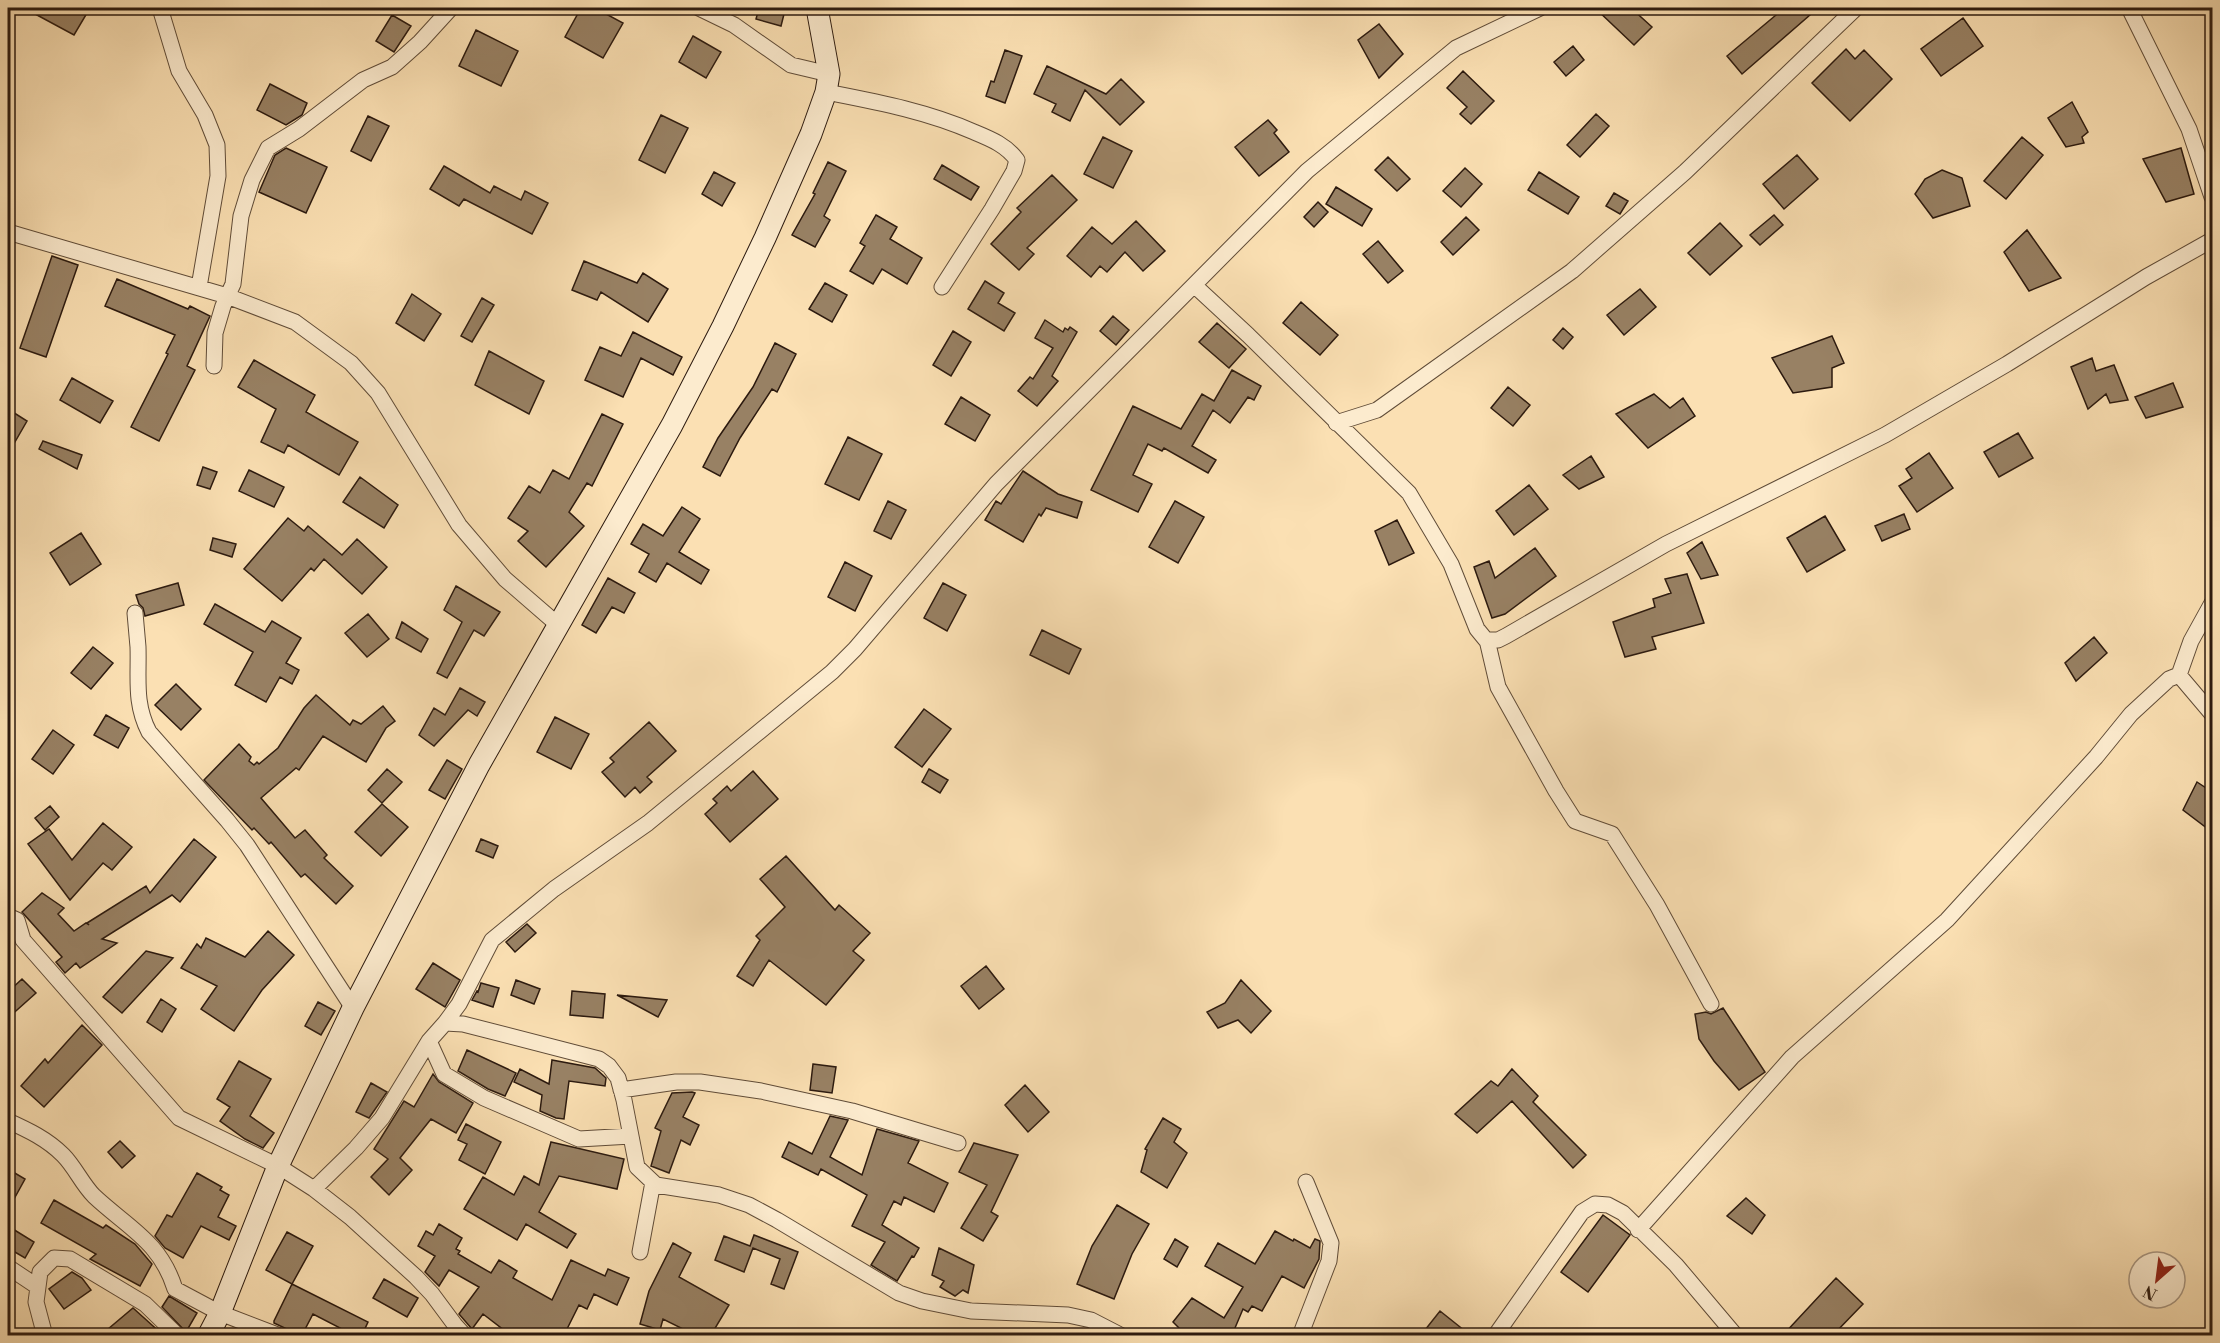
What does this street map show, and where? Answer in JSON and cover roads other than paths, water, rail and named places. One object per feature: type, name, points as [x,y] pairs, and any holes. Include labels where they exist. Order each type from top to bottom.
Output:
[{"type":"street","points":[[160,8],[179,70],[205,115],[217,145],[218,176],[199,288]]},
{"type":"street","points":[[214,366],[215,333],[233,284],[241,216],[252,180],[268,148],[299,129],[363,80],[392,67],[420,42],[451,8]]},
{"type":"street","points":[[699,8],[734,25],[791,65],[827,83],[950,122],[995,141],[1010,150],[1017,160],[1014,171],[942,287]]},
{"type":"street","points":[[208,1335],[220,1313],[278,1166],[353,1008],[479,765],[672,425],[723,326],[811,134],[827,83],[817,8]]},
{"type":"street","points":[[314,1189],[356,1148],[382,1118],[429,1041],[459,1004],[492,940],[554,889],[666,808],[832,672],[855,649],[996,484],[1307,171],[1456,48],[1540,8]]},
{"type":"street","points":[[1336,423],[1377,410],[1572,271],[1685,172],[1856,8]]},
{"type":"street","points":[[2129,8],[2189,129],[2212,197]]},
{"type":"street","points":[[8,232],[227,296],[295,322],[351,363],[378,393],[459,525],[505,579],[557,624]]},
{"type":"street","points":[[1487,640],[1498,640],[1506,636],[1666,544],[1885,435],[2007,364],[2146,277],[2212,240]]},
{"type":"street","points":[[1194,285],[1409,493],[1450,564],[1478,629],[1487,640],[1498,687],[1556,791],[1575,821],[1612,834],[1658,905],[1711,1004]]},
{"type":"street","points":[[1638,1230],[1792,1057],[1947,920],[2096,757],[2131,714],[2169,679],[2179,675],[2191,641],[2212,603]]},
{"type":"street","points":[[135,613],[138,646],[138,705],[148,732],[247,845],[353,1008]]},
{"type":"street","points":[[2179,675],[2212,714]]},
{"type":"street","points":[[8,916],[16,920],[23,940],[179,1118],[278,1166],[314,1189],[350,1217],[416,1276],[465,1335]]},
{"type":"street","points":[[445,1023],[463,1024],[599,1059],[609,1066],[618,1078],[637,1167],[652,1182],[668,1188],[719,1195],[749,1205],[899,1293],[922,1301],[971,1311],[1068,1315],[1091,1320],[1122,1335]]},
{"type":"street","points":[[429,1041],[444,1074],[484,1098],[579,1139],[631,1136]]},
{"type":"street","points":[[621,1090],[676,1082],[700,1082],[761,1091],[852,1111],[958,1143]]},
{"type":"street","points":[[8,1121],[34,1133],[63,1156],[87,1189],[147,1240],[170,1272],[175,1289],[220,1313],[280,1335]]},
{"type":"street","points":[[640,1252],[652,1182]]},
{"type":"street","points":[[1300,1335],[1329,1261],[1331,1243],[1306,1182]]},
{"type":"street","points":[[1495,1335],[1582,1212],[1595,1204],[1608,1205],[1623,1213],[1676,1265],[1736,1335]]},
{"type":"street","points":[[45,1335],[36,1302],[40,1272],[54,1258],[70,1258],[145,1304],[178,1335]]},
{"type":"street","points":[[8,1267],[38,1287]]}]
